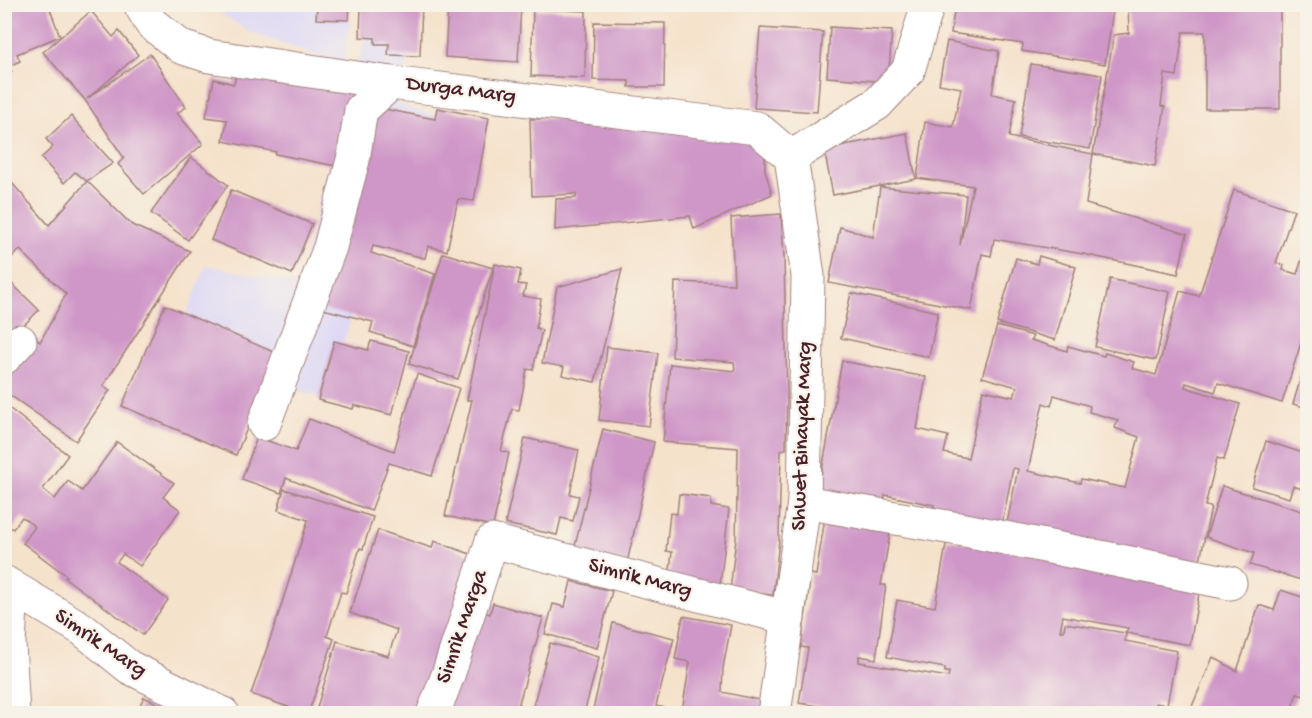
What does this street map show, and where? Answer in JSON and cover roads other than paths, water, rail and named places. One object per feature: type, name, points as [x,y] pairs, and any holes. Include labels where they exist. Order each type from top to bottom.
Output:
[{"type":"street","name":"Durga Marg","points":[[140,4],[151,23],[181,47],[200,53],[391,83],[757,129],[791,157]]},
{"type":"street","points":[[791,157],[877,104],[908,71],[928,4]]},
{"type":"street","points":[[264,424],[330,247],[353,159],[361,110],[391,83]]},
{"type":"street","name":"Shwet Binayak Marg","points":[[774,714],[804,502],[808,276],[791,157]]},
{"type":"street","points":[[804,502],[970,531],[1230,583]]},
{"type":"street","name":"Simrik Marg","points":[[492,541],[788,618]]},
{"type":"street","name":"Simrik Marga","points":[[433,714],[492,541]]},
{"type":"street","points":[[8,585],[13,714]]},
{"type":"street","name":"Simrik Marg","points":[[8,585],[82,629],[129,667],[223,714]]}]
